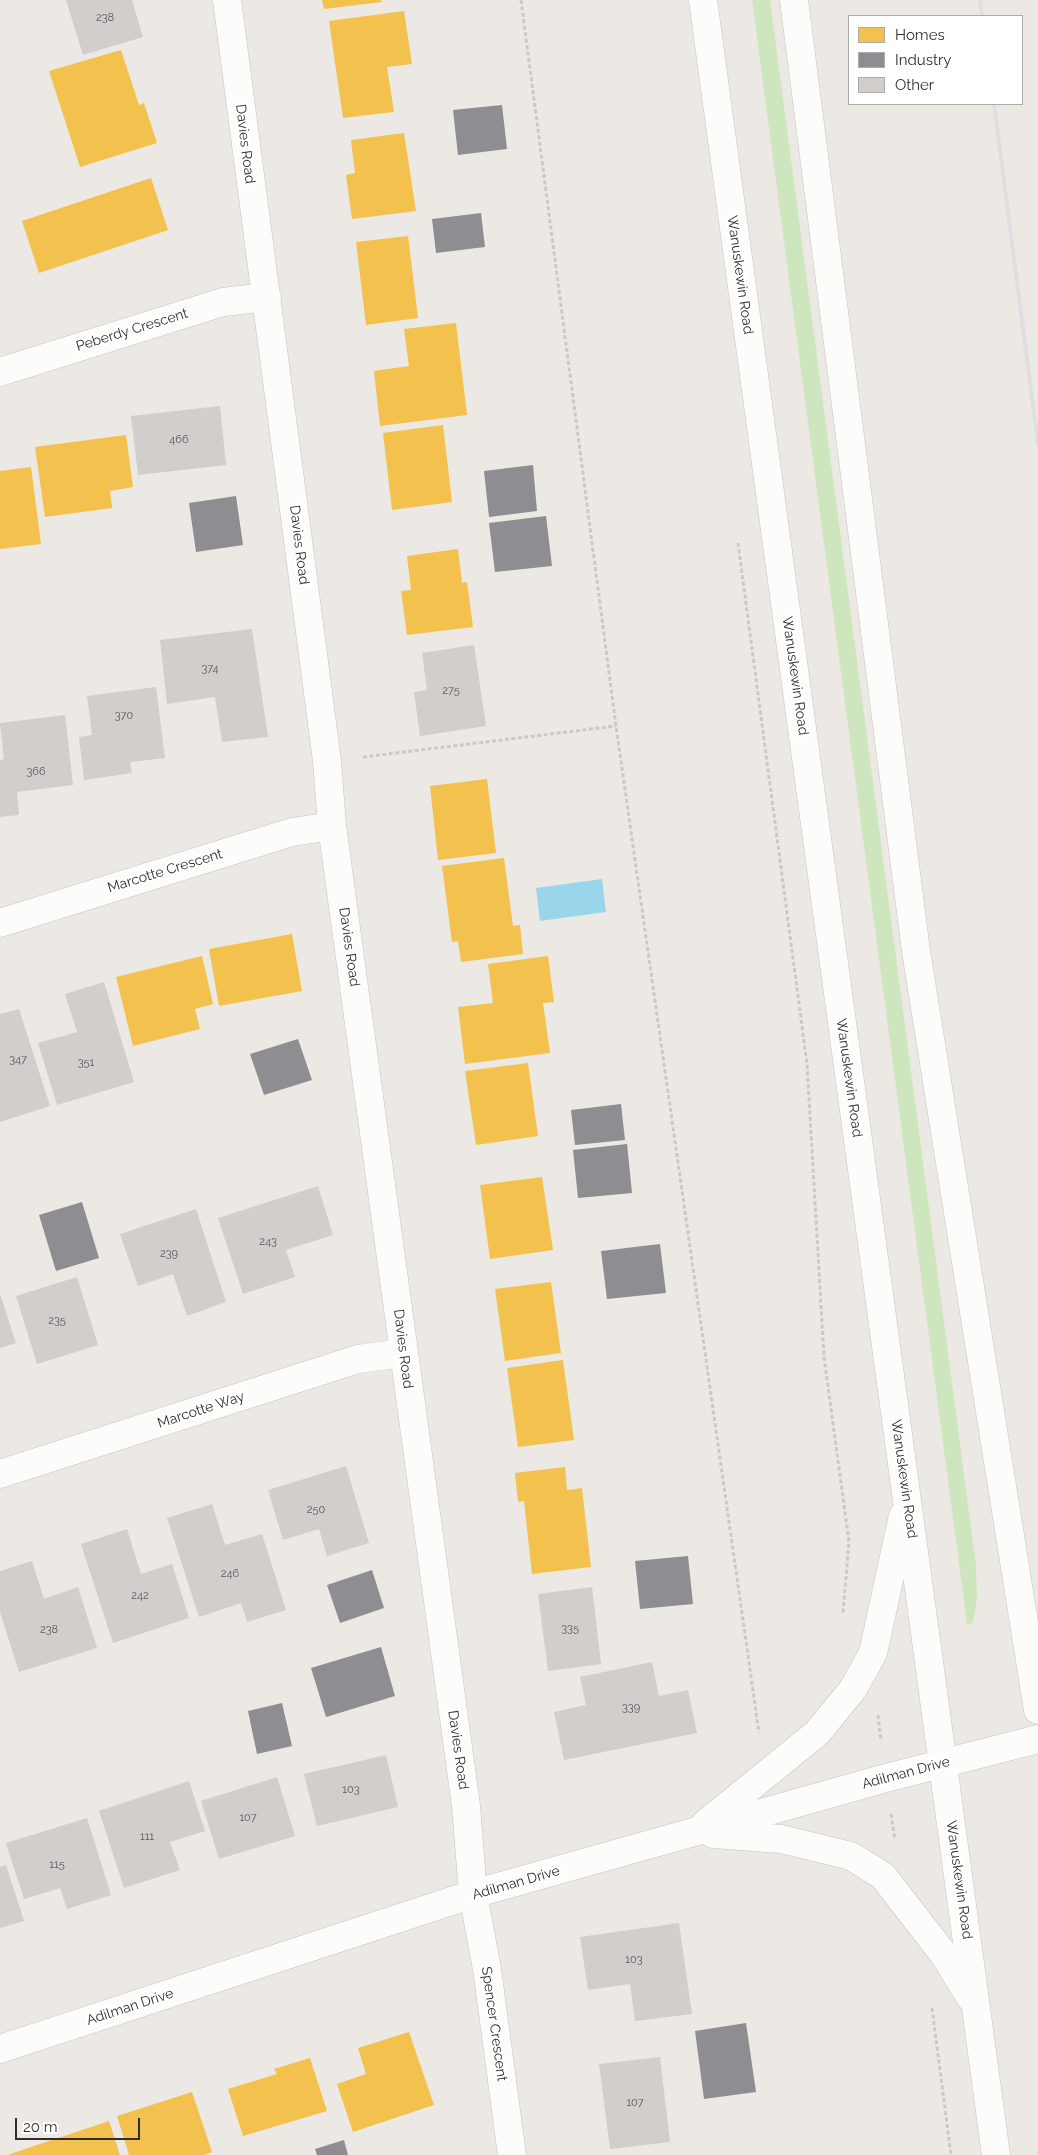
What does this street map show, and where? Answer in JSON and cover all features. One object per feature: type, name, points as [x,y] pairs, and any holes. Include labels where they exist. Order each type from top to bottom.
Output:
[{"type":"main road","name":"Davies Road","points":[[226,0],[267,297],[327,761],[332,826],[466,1806],[473,1894]]},
{"type":"main road","name":"Wanuskewin Road","points":[[703,0],[996,2155]]},
{"type":"main road","points":[[794,0],[916,951],[1038,1710]]},
{"type":"main road","name":"Peberdy Crescent","points":[[0,372],[223,302],[267,297]]},
{"type":"main road","name":"Marcotte Crescent","points":[[0,923],[292,832],[332,826]]},
{"type":"main road","name":"Marcotte Way","points":[[0,1474],[358,1359],[404,1353]]},
{"type":"main road","points":[[694,1832],[817,1733],[853,1689],[873,1653],[907,1498]]},
{"type":"main road","name":"Adilman Drive","points":[[0,2049],[473,1894],[886,1778],[1038,1739]]},
{"type":"main road","points":[[694,1832],[780,1839],[851,1856],[883,1876],[945,1956],[976,2005]]},
{"type":"main road","name":"Spencer Crescent","points":[[473,1894],[487,1969],[512,2155]]},
{"type":"path","points":[[521,0],[616,726],[760,1740]]},
{"type":"path","points":[[738,542],[807,1064],[824,1357],[849,1542],[842,1615]]},
{"type":"path","points":[[327,761],[616,726]]},
{"type":"path","points":[[853,1689],[877,1714],[898,1857],[883,1876]]},
{"type":"path","points":[[931,2000],[951,2155]]},
{"type":"green space","points":[[752,0],[770,0],[976,1565],[977,1598],[973,1623],[967,1624]]},
{"type":"water","points":[[602,879],[606,912],[540,921],[536,888]]},
{"type":"building: Homes","points":[[322,0],[381,0],[382,2],[324,9]]},
{"type":"building: Homes","points":[[404,11],[412,64],[387,67],[394,112],[343,118],[329,21]]},
{"type":"building: Homes","points":[[121,50],[139,105],[144,103],[157,143],[80,167],[49,71]]},
{"type":"building: Homes","points":[[404,133],[416,211],[352,219],[346,175],[355,173],[351,140]]},
{"type":"building: Homes","points":[[151,178],[168,230],[39,273],[22,221]]},
{"type":"building: Homes","points":[[408,236],[418,318],[366,325],[356,242]]},
{"type":"building: Homes","points":[[456,323],[467,415],[380,426],[374,371],[409,366],[404,329]]},
{"type":"building: Homes","points":[[443,425],[452,502],[392,510],[383,433]]},
{"type":"building: Homes","points":[[126,435],[133,487],[110,491],[112,508],[45,517],[35,447]]},
{"type":"building: Homes","points":[[31,467],[41,544],[0,549],[0,471]]},
{"type":"building: Homes","points":[[458,549],[462,583],[467,582],[473,627],[407,635],[401,591],[411,590],[407,556]]},
{"type":"building: Homes","points":[[487,779],[496,853],[438,860],[430,786]]},
{"type":"building: Homes","points":[[504,858],[513,926],[520,925],[523,954],[461,962],[458,941],[452,942],[442,866]]},
{"type":"building: Homes","points":[[292,934],[302,991],[219,1006],[209,949]]},
{"type":"building: Homes","points":[[202,956],[213,1004],[195,1009],[200,1029],[133,1046],[116,977]]},
{"type":"building: Homes","points":[[548,956],[554,1002],[543,1003],[550,1053],[465,1064],[458,1007],[493,1003],[488,964]]},
{"type":"building: Homes","points":[[528,1063],[538,1136],[476,1145],[465,1071]]},
{"type":"building: Homes","points":[[542,1177],[553,1250],[490,1259],[480,1185]]},
{"type":"building: Homes","points":[[551,1282],[561,1353],[505,1361],[495,1289]]},
{"type":"building: Homes","points":[[563,1360],[574,1440],[518,1447],[507,1368]]},
{"type":"building: Homes","points":[[565,1467],[567,1490],[582,1488],[591,1567],[532,1574],[524,1501],[518,1502],[515,1473]]},
{"type":"building: Homes","points":[[409,2032],[434,2105],[353,2132],[337,2084],[366,2074],[358,2048]]},
{"type":"building: Homes","points":[[310,2058],[327,2111],[243,2136],[228,2089],[277,2074],[274,2069]]},
{"type":"building: Homes","points":[[192,2092],[212,2152],[204,2155],[129,2155],[117,2116]]},
{"type":"building: Homes","points":[[109,2121],[120,2155],[7,2155]]},
{"type":"building: Industry","points":[[502,105],[507,149],[458,155],[453,110]]},
{"type":"building: Industry","points":[[481,213],[485,247],[436,253],[432,219]]},
{"type":"building: Industry","points":[[533,465],[537,511],[489,517],[484,471]]},
{"type":"building: Industry","points":[[236,496],[243,545],[196,552],[189,503]]},
{"type":"building: Industry","points":[[546,516],[552,566],[495,572],[489,523]]},
{"type":"building: Industry","points":[[298,1039],[312,1080],[264,1095],[250,1054]]},
{"type":"building: Industry","points":[[621,1104],[625,1140],[575,1145],[571,1110]]},
{"type":"building: Industry","points":[[627,1144],[632,1193],[578,1198],[573,1150]]},
{"type":"building: Industry","points":[[82,1202],[99,1258],[56,1271],[39,1215]]},
{"type":"building: Industry","points":[[660,1244],[666,1293],[607,1299],[601,1251]]},
{"type":"building: Industry","points":[[688,1556],[693,1604],[640,1609],[635,1561]]},
{"type":"building: Industry","points":[[372,1570],[384,1608],[340,1623],[327,1585]]},
{"type":"building: Industry","points":[[381,1647],[395,1696],[326,1717],[311,1668]]},
{"type":"building: Industry","points":[[282,1703],[292,1746],[257,1754],[248,1711]]},
{"type":"building: Industry","points":[[746,2023],[756,2092],[704,2099],[695,2031]]},
{"type":"building: Industry","points":[[344,2140],[348,2155],[317,2155],[315,2149]]},
{"type":"building: Other","points":[[66,0],[132,0],[143,37],[83,55]]},
{"type":"building: Other","points":[[220,406],[226,465],[138,475],[131,416]]},
{"type":"building: Other","points":[[252,629],[268,737],[222,742],[215,697],[167,704],[160,640]]},
{"type":"building: Other","points":[[474,645],[486,726],[420,736],[414,692],[427,690],[422,653]]},
{"type":"building: Other","points":[[156,687],[165,758],[130,762],[132,773],[84,780],[79,737],[92,735],[87,696]]},
{"type":"building: Other","points":[[65,715],[73,785],[17,792],[19,815],[0,817],[0,760],[4,759],[0,723]]},
{"type":"building: Other","points":[[104,982],[134,1082],[57,1105],[38,1043],[77,1032],[65,994]]},
{"type":"building: Other","points":[[19,1009],[50,1106],[0,1122],[0,1014]]},
{"type":"building: Other","points":[[318,1186],[333,1235],[286,1250],[295,1277],[243,1294],[218,1218]]},
{"type":"building: Other","points":[[196,1209],[226,1302],[187,1316],[173,1274],[138,1286],[120,1234]]},
{"type":"building: Other","points":[[77,1277],[98,1345],[37,1364],[16,1296]]},
{"type":"building: Other","points":[[0,1294],[16,1343],[0,1348]]},
{"type":"building: Other","points":[[346,1466],[369,1543],[327,1556],[319,1529],[283,1540],[268,1490]]},
{"type":"building: Other","points":[[212,1504],[225,1545],[262,1534],[286,1610],[247,1622],[241,1603],[199,1617],[167,1518]]},
{"type":"building: Other","points":[[127,1529],[141,1574],[172,1564],[189,1618],[113,1643],[81,1544]]},
{"type":"building: Other","points":[[32,1561],[44,1599],[78,1587],[97,1648],[19,1672],[0,1612],[0,1571]]},
{"type":"building: Other","points":[[592,1587],[601,1664],[548,1671],[538,1594]]},
{"type":"building: Other","points":[[652,1662],[659,1696],[688,1690],[697,1733],[564,1760],[554,1712],[586,1705],[580,1677]]},
{"type":"building: Other","points":[[386,1755],[398,1807],[317,1826],[304,1774]]},
{"type":"building: Other","points":[[277,1777],[295,1836],[219,1859],[201,1801]]},
{"type":"building: Other","points":[[189,1781],[205,1831],[170,1842],[180,1870],[124,1888],[99,1811]]},
{"type":"building: Other","points":[[87,1818],[111,1895],[67,1909],[60,1888],[24,1899],[6,1843]]},
{"type":"building: Other","points":[[6,1865],[24,1921],[0,1928],[0,1867]]},
{"type":"building: Other","points":[[679,1923],[692,2014],[635,2021],[630,1984],[588,1990],[580,1937]]},
{"type":"building: Other","points":[[660,2057],[670,2142],[610,2149],[599,2064]]},
{"type":"railway","points":[[980,0],[982,15]]},
{"type":"railway","points":[[994,105],[1038,444]]}]
